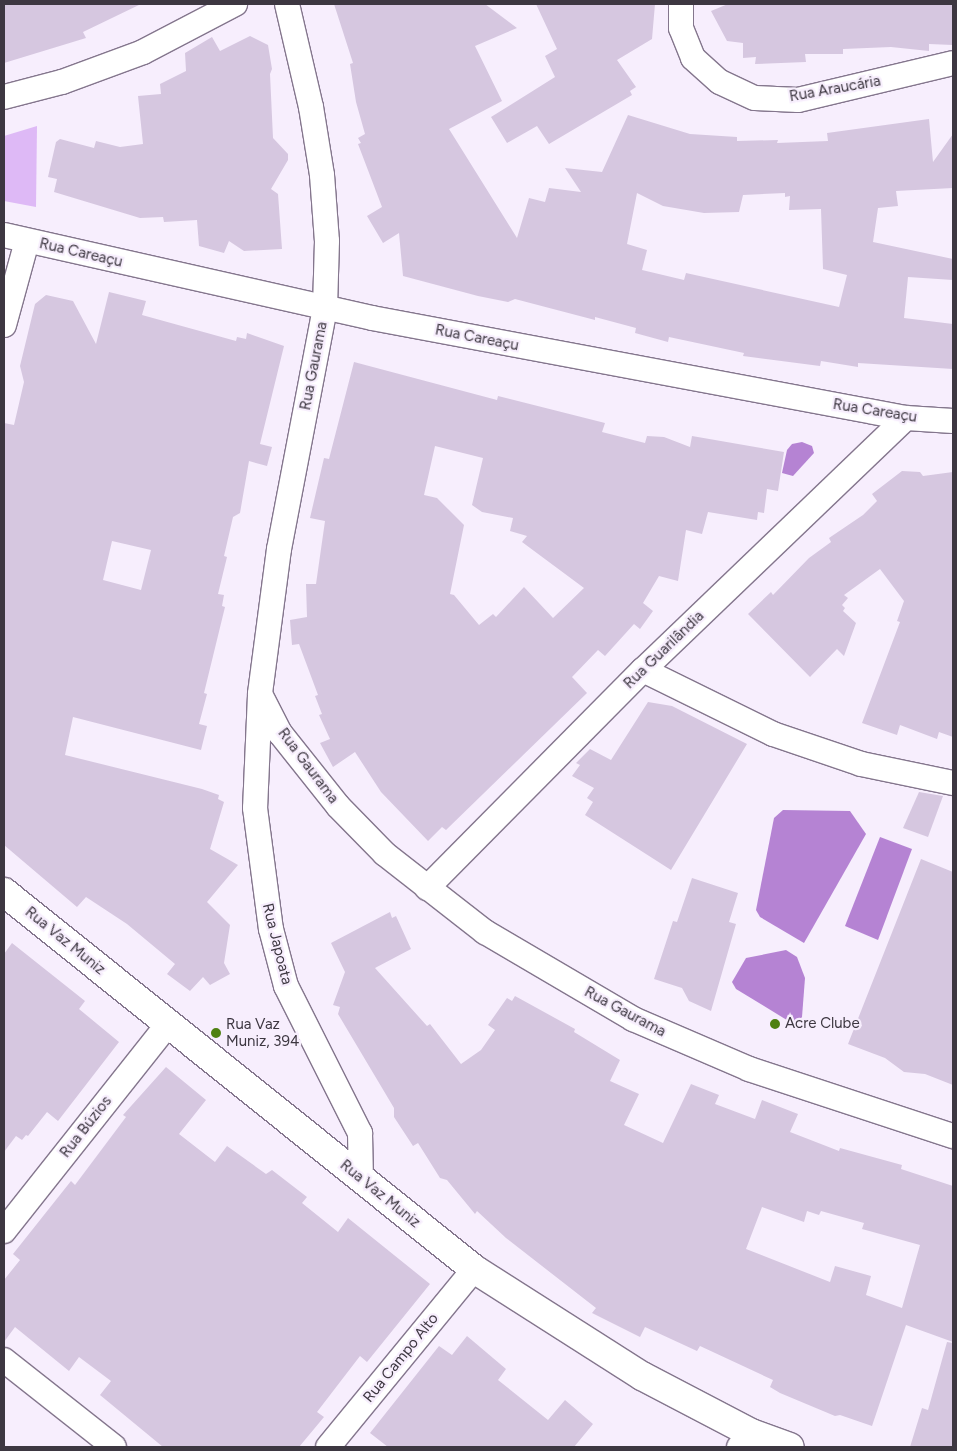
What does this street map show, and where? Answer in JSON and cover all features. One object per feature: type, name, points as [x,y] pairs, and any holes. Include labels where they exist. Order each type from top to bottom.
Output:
[{"type":"street","points":[[4,97],[62,82],[144,52],[235,4]]},
{"type":"street","name":"Rua Gaurama","points":[[287,4],[300,53],[322,175],[327,241],[325,308],[279,548],[260,694],[280,733],[338,806],[384,854],[485,932],[633,1019],[749,1070],[953,1136]]},
{"type":"street","name":"Rua Araucária","points":[[681,4],[681,28],[693,58],[720,82],[755,98],[798,100],[953,63]]},
{"type":"street","name":"Rua Careaçu","points":[[4,235],[325,308],[906,418],[953,421]]},
{"type":"street","points":[[4,325],[26,240]]},
{"type":"street","name":"Rua Guarilândia","points":[[428,888],[643,670],[906,418]]},
{"type":"street","points":[[643,670],[773,734],[861,764],[953,783]]},
{"type":"street","name":"Rua Japoata","points":[[260,694],[255,808],[271,929],[286,986],[360,1133],[361,1179]]},
{"type":"street","name":"Rua Vaz Muniz","points":[[4,892],[474,1269],[745,1440],[790,1447]]},
{"type":"street","name":"Rua Búzios","points":[[4,1231],[168,1024]]},
{"type":"street","name":"Rua Campo Alto","points":[[328,1447],[474,1269]]},
{"type":"street","points":[[4,1360],[114,1447]]},
{"type":"shaded area","points":[[37,126],[36,207],[4,201],[4,136]]},
{"type":"shaded area","points":[[802,442],[812,446],[814,453],[793,476],[782,473],[787,450],[792,444]]},
{"type":"shaded area","points":[[783,810],[850,811],[866,834],[804,943],[760,917],[756,910],[774,818]]},
{"type":"shaded area","points":[[880,837],[912,849],[878,940],[845,926]]},
{"type":"shaded area","points":[[786,950],[797,957],[805,978],[802,1017],[795,1025],[736,989],[732,982],[746,958]]},
{"type":"building","points":[[4,4],[141,4],[83,32],[86,38],[4,63]]},
{"type":"building","points":[[334,4],[485,4],[517,28],[475,46],[502,101],[449,129],[517,238],[529,198],[545,202],[549,188],[581,192],[565,168],[602,172],[628,115],[690,134],[737,137],[737,141],[778,140],[777,143],[828,141],[827,133],[929,119],[933,162],[953,134],[953,188],[896,191],[898,206],[878,208],[873,242],[953,259],[953,280],[908,277],[904,318],[953,324],[953,369],[858,363],[858,367],[821,361],[820,366],[743,356],[744,353],[669,337],[668,342],[635,333],[636,328],[595,317],[595,320],[515,299],[508,302],[478,296],[403,276],[399,233],[383,243],[367,216],[382,207],[358,144],[361,143],[358,138],[365,134],[356,102],[350,64],[353,63]],"holes":[[[637,193],[663,206],[704,213],[739,212],[743,195],[785,193],[785,197],[790,196],[789,210],[821,209],[823,269],[847,275],[839,307],[686,273],[684,280],[642,270],[647,250],[627,244]]]},
{"type":"building","points":[[536,4],[655,4],[652,39],[617,60],[636,87],[630,91],[632,95],[549,144],[537,126],[507,143],[491,117],[555,77],[545,56],[557,49]]},
{"type":"building","points":[[728,4],[953,4],[953,45],[929,44],[929,51],[891,47],[843,49],[843,54],[805,54],[806,62],[755,64],[756,57],[743,58],[743,43],[727,41],[711,11]]},
{"type":"building","points":[[250,36],[268,45],[272,69],[270,74],[273,138],[288,154],[288,160],[271,189],[278,194],[282,249],[244,251],[229,241],[224,253],[199,246],[197,220],[164,222],[163,217],[140,218],[54,192],[57,179],[48,177],[56,142],[60,139],[94,148],[96,141],[120,147],[143,144],[138,96],[161,94],[160,84],[186,71],[185,53],[212,37],[220,51]]},
{"type":"building","points":[[109,292],[146,301],[142,315],[236,341],[237,337],[246,339],[247,333],[284,346],[260,444],[272,447],[267,466],[249,461],[240,513],[233,517],[224,556],[227,557],[218,594],[224,595],[222,606],[225,607],[204,693],[207,694],[199,724],[207,726],[201,750],[73,717],[65,755],[202,789],[219,795],[218,799],[224,802],[210,849],[238,865],[207,902],[230,925],[224,963],[230,974],[210,985],[203,977],[190,991],[167,974],[175,964],[127,924],[86,897],[77,907],[4,845],[4,423],[14,425],[24,382],[20,366],[35,304],[46,295],[73,301],[96,344]],"holes":[[[112,541],[151,550],[141,590],[103,580]]]},
{"type":"building","points":[[354,362],[497,400],[498,396],[605,423],[602,432],[645,443],[647,436],[664,437],[690,447],[692,436],[784,452],[778,491],[767,489],[764,513],[758,512],[757,520],[708,512],[702,534],[686,530],[678,581],[659,576],[643,603],[653,611],[640,629],[634,624],[605,656],[598,650],[572,677],[587,693],[446,830],[442,827],[428,841],[381,792],[355,752],[333,767],[320,743],[330,739],[319,715],[322,714],[315,696],[318,695],[299,644],[292,645],[290,620],[307,617],[306,584],[316,584],[325,521],[310,518],[324,458],[329,459]],"holes":[[[435,446],[483,458],[472,505],[482,512],[513,518],[510,531],[527,536],[522,542],[584,588],[553,618],[524,587],[496,617],[493,614],[479,625],[454,595],[450,594],[464,525],[437,498],[424,495]]]},
{"type":"building","points":[[902,471],[920,472],[923,476],[953,472],[953,737],[939,732],[937,739],[900,725],[897,735],[862,723],[900,622],[897,621],[904,601],[880,569],[844,595],[848,598],[842,605],[845,608],[843,611],[856,623],[844,656],[837,649],[810,677],[748,614],[771,592],[773,595],[809,558],[831,542],[829,538],[863,515],[877,501],[872,494]]},
{"type":"building","points":[[648,702],[672,706],[747,744],[671,870],[585,815],[593,802],[587,798],[594,788],[572,776],[580,765],[576,763],[590,749],[611,760]]},
{"type":"building","points":[[919,792],[943,796],[928,837],[903,828]]},
{"type":"building","points":[[921,859],[953,872],[953,1085],[925,1074],[904,1072],[885,1058],[848,1044]]},
{"type":"building","points":[[692,878],[738,893],[729,922],[736,924],[711,1011],[689,1001],[682,988],[654,979],[673,921],[677,922]]},
{"type":"building","points":[[390,912],[392,918],[396,916],[411,949],[375,968],[427,1026],[430,1024],[461,1064],[481,1050],[495,1030],[488,1025],[507,998],[512,1001],[515,996],[575,1029],[574,1032],[620,1060],[610,1081],[639,1094],[624,1125],[663,1143],[691,1084],[719,1095],[715,1104],[755,1119],[762,1100],[798,1114],[790,1132],[839,1151],[840,1148],[902,1165],[901,1169],[953,1186],[953,1342],[906,1325],[872,1426],[840,1415],[835,1416],[780,1393],[770,1387],[773,1380],[700,1346],[697,1351],[645,1327],[640,1337],[592,1313],[596,1308],[506,1238],[477,1211],[475,1214],[447,1180],[440,1178],[418,1143],[413,1146],[394,1117],[394,1108],[338,1014],[340,1007],[333,1005],[345,972],[331,943]],"holes":[[[762,1207],[804,1222],[807,1211],[819,1215],[821,1211],[864,1223],[862,1229],[920,1245],[902,1308],[866,1295],[871,1276],[835,1266],[830,1282],[746,1249]]]},
{"type":"building","points":[[12,943],[85,1001],[79,1009],[119,1042],[58,1121],[47,1112],[28,1136],[26,1135],[22,1140],[16,1136],[4,1152],[4,954]]},
{"type":"building","points":[[166,1067],[206,1100],[179,1134],[215,1162],[227,1146],[266,1174],[272,1170],[307,1197],[302,1203],[338,1232],[348,1218],[430,1284],[367,1362],[360,1356],[317,1412],[324,1417],[299,1447],[163,1447],[100,1395],[111,1381],[79,1357],[69,1371],[15,1327],[4,1342],[4,1280],[20,1260],[13,1254],[71,1181],[75,1185],[126,1117],[123,1115]]},
{"type":"building","points":[[467,1336],[506,1369],[498,1380],[548,1420],[565,1400],[593,1424],[574,1447],[388,1447],[370,1433],[439,1346],[452,1355]]},
{"type":"building","points":[[947,1342],[953,1343],[953,1447],[910,1447],[922,1408],[928,1410]]},
{"type":"place","name":"Acre Clube","points":[[775,1024]]},
{"type":"place","name":"Rua Vaz Muniz, 394","points":[[216,1033]]}]
